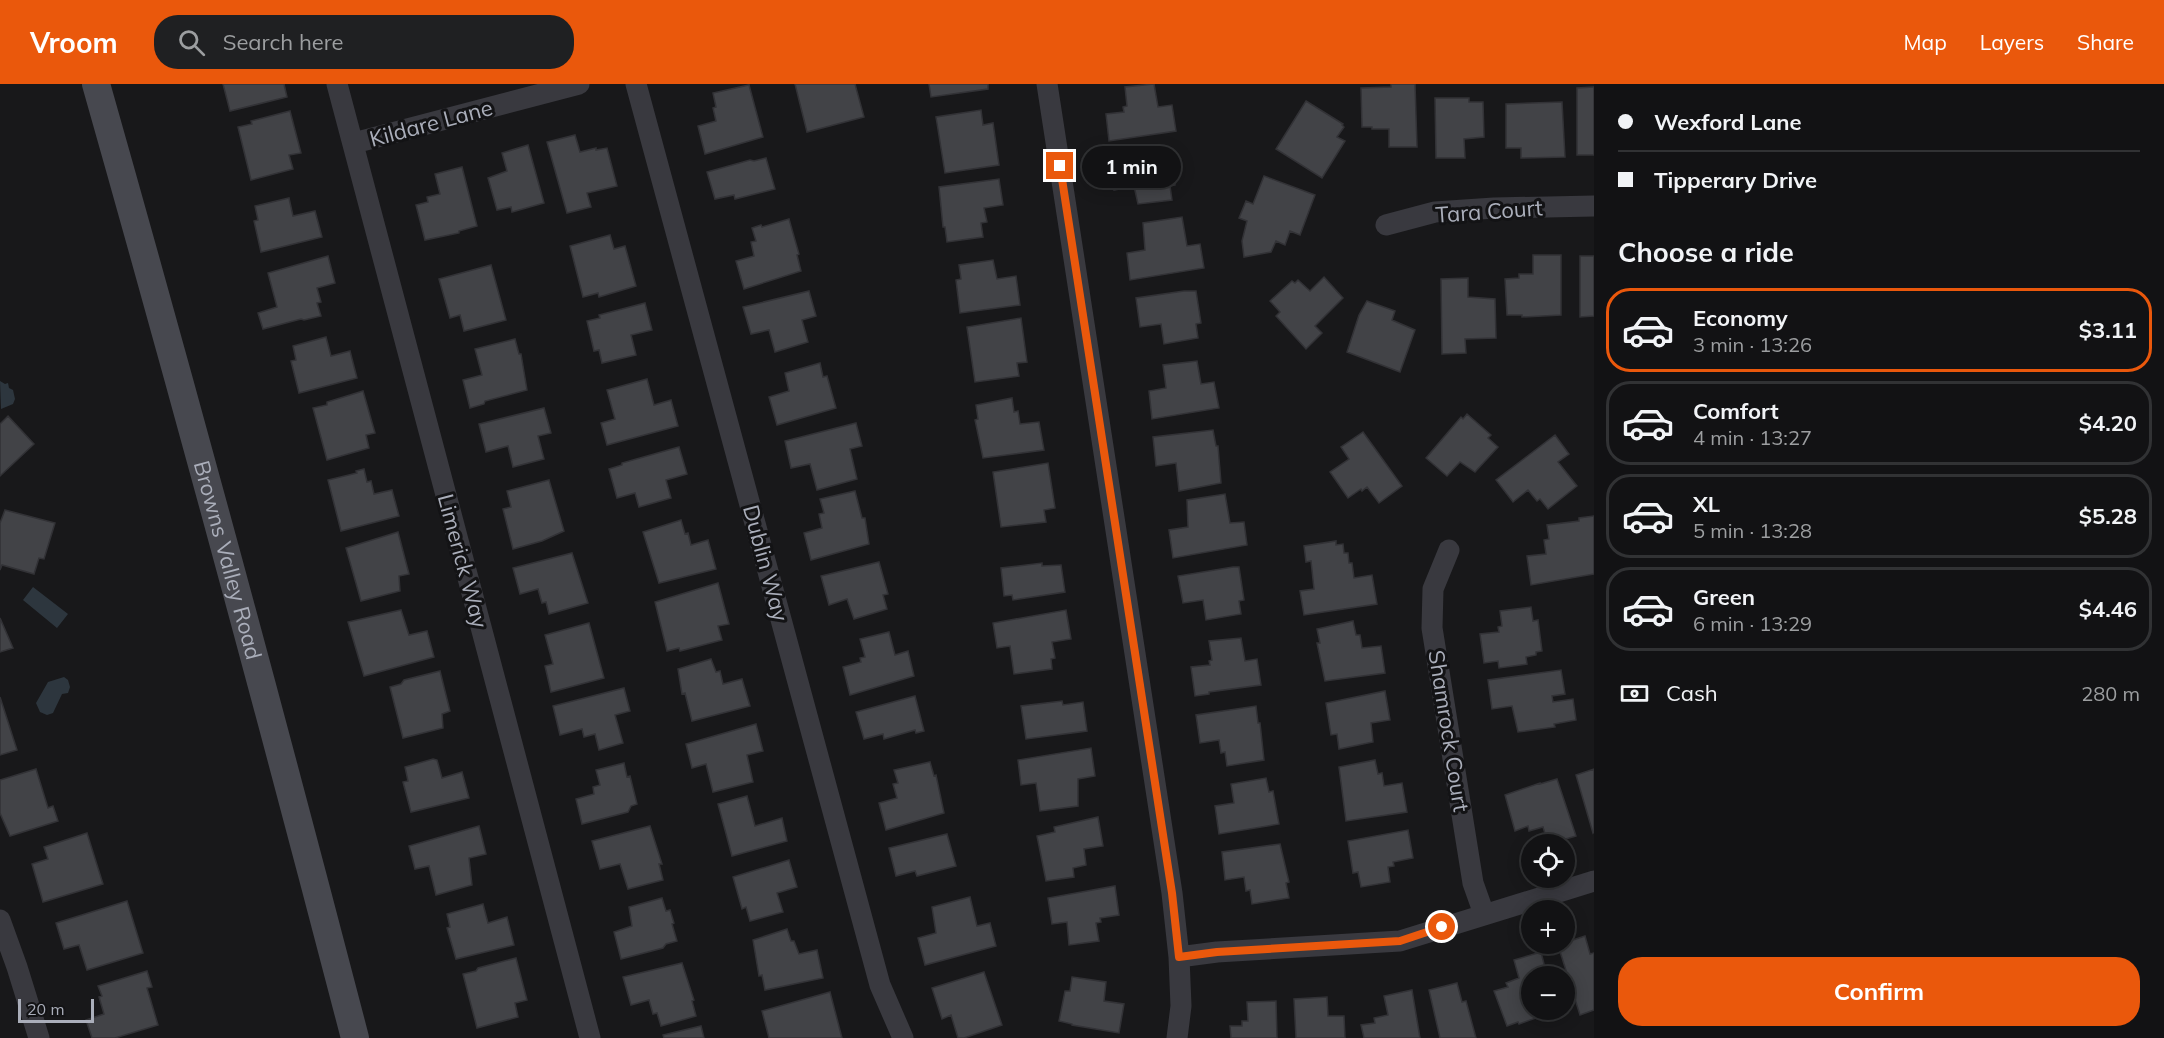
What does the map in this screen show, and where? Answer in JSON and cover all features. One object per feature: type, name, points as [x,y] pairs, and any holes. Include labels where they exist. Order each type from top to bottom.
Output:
[{"type":"main road","name":"Browns Valley Road","points":[[96,84],[273,725],[355,1038]]},
{"type":"street","name":"Limerick Way","points":[[337,84],[590,1038]]},
{"type":"street","name":"Kildare Lane","points":[[354,143],[579,84]]},
{"type":"street","name":"Dublin Way","points":[[636,84],[880,985],[903,1038]]},
{"type":"street","points":[[1047,84],[1168,869],[1179,957],[1181,1006],[1177,1038]]},
{"type":"street","name":"Tara Court","points":[[1386,225],[1435,212],[1594,206]]},
{"type":"street","name":"Shamrock Court","points":[[1449,550],[1433,589],[1432,628],[1473,883],[1484,914]]},
{"type":"street","points":[[1179,957],[1217,952],[1400,941],[1594,881]]},
{"type":"street","points":[[0,920],[39,1038]]},
{"type":"shaded area","points":[[0,381],[8,383],[15,399],[13,404],[1,409]]},
{"type":"shaded area","points":[[33,587],[68,614],[57,628],[23,600]]},
{"type":"shaded area","points":[[64,677],[68,680],[70,687],[68,693],[62,694],[53,713],[47,715],[40,712],[36,703],[48,682]]},
{"type":"building","points":[[223,84],[284,84],[287,97],[230,111]]},
{"type":"building","points":[[795,84],[855,84],[864,117],[807,132]]},
{"type":"building","points":[[929,84],[988,84],[988,89],[931,97]]},
{"type":"building","points":[[1154,84],[1158,107],[1172,105],[1176,131],[1109,141],[1106,114],[1124,112],[1123,107],[1127,106],[1125,87]]},
{"type":"building","points":[[1391,84],[1415,84],[1417,147],[1389,147],[1389,129],[1362,127],[1361,88],[1391,87]]},
{"type":"building","points":[[749,85],[763,137],[705,154],[698,126],[716,121],[713,93]]},
{"type":"building","points":[[1594,87],[1594,155],[1577,155],[1577,88]]},
{"type":"building","points":[[1435,98],[1469,98],[1469,102],[1483,102],[1484,137],[1464,139],[1465,158],[1436,158]]},
{"type":"building","points":[[1306,101],[1343,124],[1344,127],[1337,137],[1345,141],[1322,178],[1276,149]]},
{"type":"building","points":[[1562,102],[1565,157],[1521,158],[1521,148],[1506,148],[1506,104]]},
{"type":"building","points":[[981,110],[983,125],[993,123],[999,165],[945,173],[936,117]]},
{"type":"building","points":[[290,111],[301,153],[289,155],[293,169],[251,180],[238,127],[252,124],[251,121]]},
{"type":"building","points":[[575,135],[580,152],[607,148],[617,186],[587,193],[591,207],[567,213],[547,142]]},
{"type":"building","points":[[528,145],[544,203],[512,212],[511,207],[497,210],[488,178],[507,171],[502,153]]},
{"type":"building","points":[[1170,153],[1175,185],[1170,186],[1172,200],[1138,204],[1134,186],[1114,190],[1110,161]]},
{"type":"building","points":[[766,158],[775,189],[735,199],[734,195],[715,199],[707,172]]},
{"type":"building","points":[[462,167],[477,226],[459,231],[459,233],[425,240],[416,205],[428,202],[427,197],[440,194],[435,174]]},
{"type":"building","points":[[1264,176],[1315,195],[1300,235],[1290,231],[1285,245],[1276,241],[1271,252],[1244,257],[1242,241],[1247,221],[1239,218],[1246,201],[1253,204]]},
{"type":"building","points":[[999,179],[1003,205],[984,208],[987,222],[981,223],[983,237],[947,242],[939,187]]},
{"type":"building","points":[[289,198],[293,216],[315,211],[322,237],[261,252],[254,221],[258,220],[255,206]]},
{"type":"building","points":[[1182,217],[1187,246],[1200,244],[1204,268],[1130,280],[1127,253],[1145,250],[1143,223]]},
{"type":"building","points":[[789,219],[799,254],[797,255],[801,271],[744,289],[736,261],[754,256],[751,242],[756,241],[752,228]]},
{"type":"building","points":[[610,235],[614,249],[625,246],[636,286],[599,297],[598,293],[583,297],[570,246]]},
{"type":"building","points":[[1533,255],[1561,255],[1561,315],[1522,317],[1522,315],[1507,315],[1505,279],[1519,278],[1519,274],[1533,274]]},
{"type":"building","points":[[328,256],[335,283],[317,288],[321,302],[317,303],[321,316],[263,329],[258,313],[277,307],[268,273]]},
{"type":"building","points":[[1580,256],[1594,256],[1594,316],[1580,317]]},
{"type":"building","points":[[993,260],[997,279],[1016,276],[1020,305],[960,313],[956,280],[961,279],[959,265]]},
{"type":"building","points":[[491,265],[506,320],[464,331],[460,315],[450,318],[439,279]]},
{"type":"building","points":[[1324,277],[1343,298],[1315,326],[1322,333],[1306,349],[1276,316],[1280,312],[1270,301],[1292,281],[1295,283],[1298,280],[1310,291]]},
{"type":"building","points":[[1468,278],[1468,297],[1495,299],[1496,338],[1465,339],[1466,353],[1442,354],[1441,279]]},
{"type":"building","points":[[809,291],[816,316],[802,320],[808,342],[775,352],[769,330],[751,334],[743,307]]},
{"type":"building","points":[[1196,291],[1201,323],[1196,324],[1198,338],[1164,344],[1161,324],[1140,327],[1136,298]]},
{"type":"building","points":[[1367,301],[1395,311],[1392,320],[1415,330],[1400,372],[1347,352],[1359,315]]},
{"type":"building","points":[[645,303],[652,330],[631,335],[636,355],[602,363],[599,350],[594,351],[587,321],[600,318],[599,315]]},
{"type":"building","points":[[1021,318],[1027,362],[1017,363],[1019,376],[975,382],[967,327]]},
{"type":"building","points":[[326,337],[331,356],[350,351],[357,378],[299,393],[291,361],[296,360],[293,346]]},
{"type":"building","points":[[515,339],[519,354],[521,354],[527,390],[485,401],[484,404],[470,408],[463,380],[482,375],[475,349]]},
{"type":"building","points":[[1197,361],[1201,384],[1214,382],[1219,408],[1152,419],[1149,391],[1166,388],[1163,365]]},
{"type":"building","points":[[820,363],[823,377],[827,376],[836,408],[777,425],[769,397],[789,391],[785,373]]},
{"type":"building","points":[[647,379],[654,405],[671,400],[678,426],[607,445],[601,423],[615,419],[607,390]]},
{"type":"building","points":[[363,391],[375,433],[366,435],[369,448],[327,460],[313,408]]},
{"type":"building","points":[[1012,398],[1014,412],[1018,411],[1020,424],[1039,422],[1044,450],[983,458],[975,420],[978,419],[976,405]]},
{"type":"building","points":[[544,408],[551,433],[538,436],[544,459],[513,467],[508,446],[486,452],[479,424]]},
{"type":"building","points":[[1467,414],[1491,435],[1488,438],[1498,447],[1475,472],[1460,462],[1447,476],[1426,458],[1461,417],[1463,419]]},
{"type":"building","points":[[8,416],[34,444],[0,476],[0,424]]},
{"type":"building","points":[[856,423],[862,446],[850,449],[857,479],[817,490],[810,464],[791,468],[785,441]]},
{"type":"building","points":[[1213,430],[1216,446],[1218,446],[1221,483],[1179,491],[1176,463],[1156,466],[1153,437]]},
{"type":"building","points":[[1363,432],[1402,486],[1379,503],[1367,487],[1348,498],[1330,472],[1349,459],[1341,447]]},
{"type":"building","points":[[1555,435],[1569,454],[1558,462],[1577,486],[1548,509],[1528,490],[1513,502],[1496,480]]},
{"type":"building","points":[[679,447],[687,474],[666,480],[671,498],[639,507],[635,493],[617,498],[609,469],[622,465],[622,463]]},
{"type":"building","points":[[1048,463],[1055,508],[1044,510],[1046,522],[1001,527],[993,472]]},
{"type":"building","points":[[364,469],[367,482],[371,481],[374,494],[392,490],[399,516],[341,531],[328,480]]},
{"type":"building","points":[[549,480],[564,531],[542,541],[513,549],[503,509],[511,507],[507,491]]},
{"type":"building","points":[[855,491],[862,518],[865,518],[869,544],[811,560],[804,533],[822,528],[819,514],[824,513],[820,499]]},
{"type":"building","points":[[1225,494],[1230,523],[1244,522],[1247,545],[1173,558],[1169,530],[1188,527],[1187,500]]},
{"type":"building","points":[[5,510],[55,523],[44,559],[39,558],[34,574],[2,565],[0,570],[0,523]]},
{"type":"building","points":[[1594,516],[1594,574],[1531,585],[1527,556],[1546,554],[1544,540],[1549,539],[1547,525],[1579,521],[1579,518]]},
{"type":"building","points":[[681,520],[691,545],[708,540],[716,569],[659,583],[643,532]]},
{"type":"building","points":[[398,532],[409,574],[399,576],[400,591],[361,601],[346,548]]},
{"type":"building","points":[[1336,541],[1336,545],[1343,544],[1344,553],[1348,553],[1354,578],[1372,575],[1377,604],[1304,615],[1300,591],[1314,589],[1311,561],[1306,562],[1304,546]]},
{"type":"building","points":[[572,553],[588,603],[549,614],[546,602],[542,603],[538,589],[520,594],[513,568]]},
{"type":"building","points":[[879,562],[888,594],[883,595],[887,609],[854,619],[847,599],[829,605],[821,576]]},
{"type":"building","points":[[1042,563],[1042,566],[1061,565],[1065,592],[1013,600],[1012,595],[1004,596],[1001,568]]},
{"type":"building","points":[[1239,567],[1244,600],[1239,601],[1241,614],[1206,620],[1203,600],[1183,603],[1178,576]]},
{"type":"building","points":[[718,583],[729,624],[718,626],[722,640],[680,651],[679,648],[667,651],[655,602]]},
{"type":"building","points":[[1531,607],[1533,621],[1538,620],[1542,651],[1526,657],[1527,664],[1499,668],[1498,661],[1484,663],[1480,634],[1499,632],[1498,627],[1502,626],[1500,611]]},
{"type":"building","points":[[401,610],[409,635],[427,631],[434,657],[364,676],[348,622]]},
{"type":"building","points":[[1066,610],[1071,639],[1052,642],[1055,658],[1051,659],[1052,669],[1014,674],[1010,646],[997,648],[993,623]]},
{"type":"building","points":[[0,618],[13,648],[0,652]]},
{"type":"building","points":[[1353,621],[1356,635],[1360,635],[1362,648],[1381,646],[1385,673],[1325,681],[1317,643],[1320,643],[1317,629]]},
{"type":"building","points":[[589,623],[604,678],[551,692],[545,666],[553,664],[545,635]]},
{"type":"building","points":[[889,632],[895,655],[908,651],[914,676],[850,695],[843,667],[861,662],[860,658],[865,657],[860,639]]},
{"type":"building","points":[[1241,638],[1245,661],[1257,659],[1261,685],[1195,696],[1191,667],[1210,665],[1209,661],[1212,660],[1209,641]]},
{"type":"building","points":[[711,659],[716,672],[720,671],[723,684],[742,679],[750,706],[692,721],[685,693],[682,694],[678,669]]},
{"type":"building","points":[[1561,670],[1565,694],[1552,696],[1553,702],[1573,699],[1576,720],[1554,724],[1555,727],[1518,732],[1512,706],[1492,709],[1488,680]]},
{"type":"building","points":[[440,671],[450,711],[442,714],[443,728],[403,738],[390,687],[401,684],[404,680]]},
{"type":"building","points":[[624,688],[630,711],[615,715],[623,743],[599,750],[595,734],[584,737],[582,729],[560,735],[553,706]]},
{"type":"building","points":[[1385,691],[1390,720],[1371,723],[1373,742],[1339,749],[1337,734],[1331,735],[1326,703]]},
{"type":"building","points":[[915,696],[924,731],[916,733],[915,730],[884,739],[883,734],[864,739],[856,712]]},
{"type":"building","points":[[0,697],[17,750],[0,755]]},
{"type":"building","points":[[1062,701],[1063,705],[1083,702],[1087,731],[1026,739],[1021,706]]},
{"type":"building","points":[[1256,706],[1264,760],[1227,766],[1225,752],[1221,753],[1219,740],[1200,743],[1196,715]]},
{"type":"building","points":[[756,724],[763,751],[747,755],[753,782],[713,792],[706,764],[692,768],[686,744]]},
{"type":"building","points":[[1091,748],[1095,776],[1078,779],[1078,806],[1040,811],[1036,783],[1021,785],[1018,760]]},
{"type":"building","points":[[433,759],[437,760],[442,778],[462,772],[469,798],[411,812],[403,782],[408,781],[405,767]]},
{"type":"building","points":[[1375,760],[1378,774],[1382,773],[1384,786],[1402,783],[1407,812],[1346,821],[1339,767]]},
{"type":"building","points":[[930,762],[934,776],[936,775],[944,813],[886,830],[879,803],[897,798],[893,784],[898,783],[894,770]]},
{"type":"building","points":[[624,763],[637,804],[631,806],[628,812],[582,824],[576,799],[594,794],[593,787],[600,785],[596,770]]},
{"type":"building","points":[[36,769],[48,808],[53,806],[58,821],[10,836],[0,813],[0,780]]},
{"type":"building","points":[[1594,769],[1594,832],[1593,833],[1576,775]]},
{"type":"building","points":[[1266,778],[1269,792],[1273,791],[1279,824],[1219,834],[1215,806],[1234,803],[1231,784]]},
{"type":"building","points":[[1557,779],[1576,836],[1575,834],[1545,834],[1543,827],[1529,831],[1528,826],[1515,831],[1505,795]]},
{"type":"building","points":[[747,796],[755,826],[782,818],[787,841],[732,856],[718,804]]},
{"type":"building","points":[[1098,817],[1103,846],[1084,849],[1086,865],[1073,868],[1074,877],[1046,881],[1037,836],[1055,832],[1054,827]]},
{"type":"building","points":[[479,826],[486,854],[469,858],[472,885],[436,895],[429,866],[415,869],[409,846]]},
{"type":"building","points":[[650,826],[662,864],[659,864],[663,880],[628,889],[620,864],[600,869],[592,841]]},
{"type":"building","points":[[1408,830],[1413,858],[1393,862],[1394,866],[1388,867],[1390,882],[1361,887],[1358,872],[1353,873],[1348,841]]},
{"type":"building","points":[[87,833],[103,884],[43,902],[32,864],[48,859],[44,847]]},
{"type":"building","points":[[947,834],[956,866],[917,876],[915,871],[896,876],[889,848]]},
{"type":"building","points":[[1280,844],[1289,882],[1286,883],[1289,898],[1252,904],[1250,890],[1246,891],[1244,877],[1225,880],[1222,852]]},
{"type":"building","points":[[789,860],[797,887],[777,893],[783,912],[750,921],[746,907],[742,909],[733,877]]},
{"type":"building","points":[[1115,886],[1119,915],[1100,918],[1101,922],[1096,923],[1099,941],[1069,945],[1067,922],[1052,924],[1048,898]]},
{"type":"building","points":[[970,897],[977,926],[990,923],[996,946],[925,965],[918,938],[936,933],[932,907]]},
{"type":"building","points":[[662,898],[666,911],[670,910],[677,941],[666,944],[663,948],[621,959],[614,932],[632,926],[629,907]]},
{"type":"building","points":[[127,901],[143,953],[87,970],[79,945],[64,949],[56,923]]},
{"type":"building","points":[[483,904],[488,923],[507,917],[514,945],[456,959],[447,928],[450,927],[447,914]]},
{"type":"building","points":[[787,929],[799,954],[817,950],[823,978],[765,990],[762,975],[759,976],[753,940]]},
{"type":"building","points":[[1585,936],[1590,954],[1594,953],[1594,1010],[1580,1015],[1575,999],[1575,966],[1565,966],[1561,954],[1575,954],[1575,939]]},
{"type":"building","points":[[1542,954],[1544,966],[1521,966],[1521,1020],[1530,1020],[1507,1026],[1494,991],[1508,987],[1506,983],[1519,978],[1514,960]]},
{"type":"building","points":[[516,958],[527,1000],[515,1003],[518,1017],[477,1028],[463,974]]},
{"type":"building","points":[[682,963],[694,1000],[692,1001],[696,1016],[661,1026],[657,1013],[653,1014],[649,1000],[631,1005],[623,977]]},
{"type":"building","points":[[147,971],[152,987],[147,988],[158,1025],[115,1038],[92,1038],[86,1020],[104,1014],[99,997],[102,996],[98,986]]},
{"type":"building","points":[[984,972],[1002,1025],[958,1038],[951,1015],[942,1019],[932,988]]},
{"type":"building","points":[[1072,977],[1106,982],[1104,1001],[1124,1004],[1119,1033],[1059,1021],[1065,991],[1070,991]]},
{"type":"building","points":[[1457,983],[1462,1002],[1466,1001],[1476,1038],[1440,1038],[1429,990]]},
{"type":"building","points":[[1412,990],[1420,1038],[1364,1038],[1361,1025],[1375,1023],[1374,1018],[1388,1015],[1384,996]]},
{"type":"building","points":[[830,992],[842,1038],[769,1038],[762,1011]]},
{"type":"building","points":[[1327,997],[1328,1016],[1344,1016],[1345,1038],[1296,1038],[1294,999]]},
{"type":"building","points":[[1276,1001],[1277,1038],[1231,1038],[1230,1026],[1242,1026],[1242,1021],[1248,1021],[1247,1002]]},
{"type":"building","points":[[701,1026],[704,1038],[664,1038],[663,1035]]},
{"type":"route","points":[[1060,166],[1172,893],[1179,957],[1217,952],[1400,941],[1442,927]]}]
